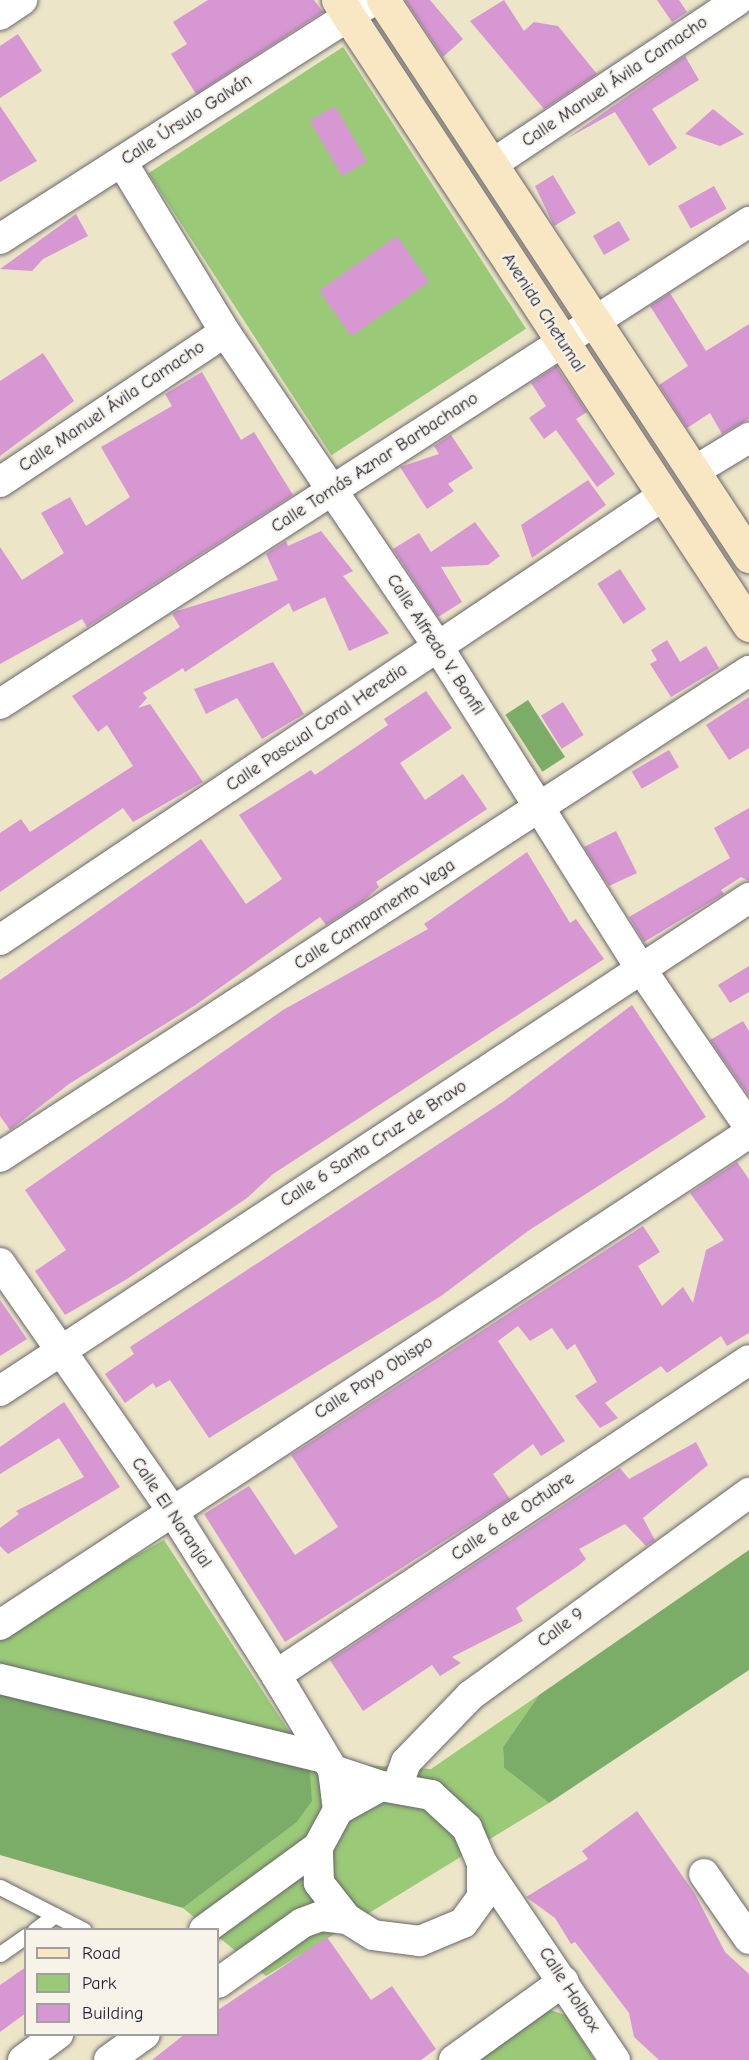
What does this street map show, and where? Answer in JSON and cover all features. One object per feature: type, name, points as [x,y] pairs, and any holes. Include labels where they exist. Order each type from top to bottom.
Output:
[{"type":"main road","name":"Avenida Chetumal","points":[[382,0],[749,556]]},
{"type":"main road","name":"Avenida Chetumal","points":[[354,6],[562,342],[749,625]]},
{"type":"street","points":[[0,15],[22,0]]},
{"type":"street","name":"Calle Manuel Ávila Camacho","points":[[491,165],[738,0]]},
{"type":"street","name":"Calle Úrsulo Galván","points":[[0,239],[122,162],[354,6]]},
{"type":"street","name":"Calle Alfredo V. Bonfil","points":[[122,162],[225,332],[438,647],[641,969],[749,1126]]},
{"type":"street","name":"Calle Tomás Aznar Barbachano","points":[[0,704],[749,222]]},
{"type":"street","name":"Calle Manuel Ávila Camacho","points":[[0,482],[225,332]]},
{"type":"street","points":[[693,472],[749,438]]},
{"type":"street","name":"Calle Pascual Coral Heredia","points":[[0,940],[663,495]]},
{"type":"street","name":"Calle Campamento Vega","points":[[0,1157],[749,670]]},
{"type":"street","name":"Calle 6 Santa Cruz de Bravo","points":[[0,1391],[749,898]]},
{"type":"street","name":"Calle Payo Obispo","points":[[0,1625],[171,1509],[749,1133]]},
{"type":"street","name":"Calle El Naranjal","points":[[0,1263],[58,1352],[171,1509],[276,1675],[328,1764]]},
{"type":"street","name":"Calle 6 de Octubre","points":[[276,1675],[749,1360]]},
{"type":"street","name":"Calle 9","points":[[389,1786],[406,1762],[471,1695],[749,1492]]},
{"type":"street","points":[[0,1679],[328,1764],[389,1786],[431,1795],[467,1828],[482,1863],[482,1897],[462,1923]]},
{"type":"street","points":[[328,1764],[338,1810]]},
{"type":"street","points":[[205,1928],[318,1847],[338,1810],[389,1786]]},
{"type":"street","points":[[318,1847],[319,1883],[347,1919],[373,1935],[420,1941],[462,1923],[523,1920]]},
{"type":"street","name":"Calle Holbox","points":[[482,1863],[523,1920],[615,2060]]},
{"type":"street","points":[[704,1874],[749,1939]]},
{"type":"street","points":[[219,1982],[302,1923],[321,1916],[347,1919]]},
{"type":"street","points":[[454,2060],[564,1981]]},
{"type":"street","points":[[23,2060],[55,2036]]},
{"type":"street","points":[[109,2060],[142,2036]]},
{"type":"lane","points":[[0,1887],[82,1928]]},
{"type":"lane","points":[[36,1928],[55,1915]]},
{"type":"lane","points":[[0,1954],[24,1937]]},
{"type":"green space","points":[[343,47],[526,329],[331,455],[148,173]]},
{"type":"green space","points":[[528,700],[565,757],[542,772],[505,715]]},
{"type":"green space","points":[[164,1540],[309,1762],[431,1769],[539,1695],[503,1747],[504,1768],[549,1803],[266,1976],[219,1937],[219,1928],[207,1928],[183,1908],[296,1823],[0,1674],[0,1631]]},
{"type":"green space","points":[[749,1550],[749,1670],[549,1803],[504,1768],[503,1747],[539,1695]]},
{"type":"green space","points":[[0,1674],[309,1762],[312,1801],[296,1823],[183,1908],[0,1855]]},
{"type":"green space","points":[[550,2010],[566,2015],[595,2060],[480,2060]]},
{"type":"building","points":[[208,0],[314,0],[323,12],[196,94],[171,54],[187,44],[173,22]]},
{"type":"building","points":[[405,0],[430,0],[463,39],[443,57]]},
{"type":"building","points":[[504,0],[524,31],[534,22],[558,26],[597,74],[544,109],[470,21]]},
{"type":"building","points":[[657,0],[679,0],[687,12],[672,22]]},
{"type":"building","points":[[18,34],[42,71],[0,98],[0,46]]},
{"type":"building","points":[[685,56],[699,80],[652,109],[677,148],[649,166],[615,112],[566,139]]},
{"type":"building","points":[[0,106],[37,161],[0,182]]},
{"type":"building","points":[[335,106],[367,161],[342,176],[310,120]]},
{"type":"building","points":[[713,109],[744,134],[720,146],[685,134]]},
{"type":"building","points":[[553,175],[576,213],[554,226],[535,186]]},
{"type":"building","points":[[714,186],[727,209],[691,229],[678,206]]},
{"type":"building","points":[[76,214],[88,236],[43,259],[32,271],[0,269]]},
{"type":"building","points":[[619,221],[630,240],[604,255],[593,236]]},
{"type":"building","points":[[397,236],[429,282],[351,336],[319,290]]},
{"type":"building","points":[[670,293],[706,351],[749,324],[749,419],[722,434],[710,413],[687,428],[659,385],[688,366],[650,306]]},
{"type":"building","points":[[43,353],[74,401],[0,456],[0,381]]},
{"type":"building","points":[[556,366],[587,412],[576,419],[615,474],[597,487],[556,430],[544,439],[529,418],[546,406],[531,383]]},
{"type":"building","points":[[202,372],[241,440],[254,432],[293,495],[87,627],[82,619],[0,664],[0,547],[22,580],[64,553],[41,513],[70,497],[86,526],[130,497],[101,447],[172,406],[165,394]]},
{"type":"building","points":[[451,435],[473,468],[448,484],[454,491],[427,509],[400,467],[439,454],[434,446]]},
{"type":"building","points":[[588,480],[606,505],[532,558],[521,525]]},
{"type":"building","points":[[475,522],[500,556],[488,565],[441,567],[462,602],[438,617],[393,549],[419,533],[431,552]]},
{"type":"building","points":[[321,531],[353,571],[343,576],[389,633],[349,651],[325,597],[293,612],[289,603],[185,672],[183,668],[143,693],[147,698],[138,708],[150,704],[203,782],[133,822],[123,808],[0,892],[0,833],[21,819],[30,832],[133,766],[107,725],[98,732],[72,696],[180,627],[172,614],[177,611],[278,580],[266,554],[286,541],[288,546]]},
{"type":"building","points":[[620,569],[646,609],[623,624],[597,584]]},
{"type":"building","points":[[667,640],[680,662],[706,646],[719,668],[671,697],[650,664],[657,660],[651,650]]},
{"type":"building","points":[[273,662],[304,714],[262,739],[237,698],[206,714],[194,689]]},
{"type":"building","points":[[426,691],[452,728],[400,763],[425,800],[463,774],[487,809],[376,882],[379,887],[363,901],[326,925],[320,917],[194,1006],[69,1084],[10,1130],[0,1116],[0,980],[201,839],[246,904],[282,879],[239,815],[311,770],[315,775],[388,725],[384,719]]},
{"type":"building","points":[[749,697],[749,748],[729,760],[706,725]]},
{"type":"building","points":[[563,702],[584,735],[562,749],[541,716]]},
{"type":"building","points":[[669,750],[679,767],[642,789],[632,772]]},
{"type":"building","points":[[749,808],[749,881],[741,877],[721,890],[724,894],[644,942],[629,917],[730,858],[714,828]]},
{"type":"building","points":[[616,831],[637,873],[609,886],[584,847]]},
{"type":"building","points":[[527,852],[570,923],[576,919],[604,959],[273,1174],[247,1198],[127,1279],[65,1315],[35,1271],[66,1250],[25,1190],[283,1010],[428,929],[424,924]]},
{"type":"building","points":[[749,966],[749,992],[730,1003],[718,985]]},
{"type":"building","points":[[632,1005],[706,1117],[528,1231],[441,1296],[209,1438],[170,1380],[156,1388],[153,1383],[125,1403],[105,1374],[134,1354],[130,1347],[504,1101]]},
{"type":"building","points":[[743,1021],[749,1031],[749,1096],[710,1040]]},
{"type":"building","points":[[737,1162],[749,1179],[749,1333],[727,1346],[721,1336],[667,1373],[661,1366],[605,1403],[618,1418],[600,1428],[575,1396],[597,1382],[575,1344],[567,1350],[552,1328],[530,1341],[518,1326],[498,1341],[565,1441],[541,1456],[533,1444],[493,1474],[510,1499],[285,1642],[204,1514],[249,1486],[295,1555],[338,1527],[291,1455],[643,1226],[660,1252],[638,1266],[662,1306],[683,1287],[693,1303],[706,1250],[724,1240],[690,1193]]},
{"type":"building","points":[[0,1300],[27,1339],[0,1356]]},
{"type":"building","points":[[64,1402],[120,1487],[8,1554],[0,1546],[0,1528],[19,1514],[16,1511],[84,1477],[59,1438],[0,1474],[0,1447]]},
{"type":"building","points":[[696,1442],[708,1465],[643,1518],[655,1540],[646,1546],[625,1524],[579,1549],[586,1559],[516,1608],[523,1621],[452,1657],[461,1663],[440,1676],[432,1665],[363,1711],[330,1660],[620,1468],[629,1479]]},
{"type":"building","points":[[637,1811],[695,1894],[725,1952],[749,1974],[749,2060],[659,2060],[634,2037],[629,2013],[575,1942],[571,1944],[555,1918],[526,1897],[588,1859],[582,1851]]},
{"type":"building","points":[[327,1937],[371,2000],[392,1986],[436,2049],[421,2060],[152,2060],[182,2036],[219,2036],[219,2009]]},
{"type":"building","points":[[24,1968],[24,2014],[0,2032],[0,1985]]}]
